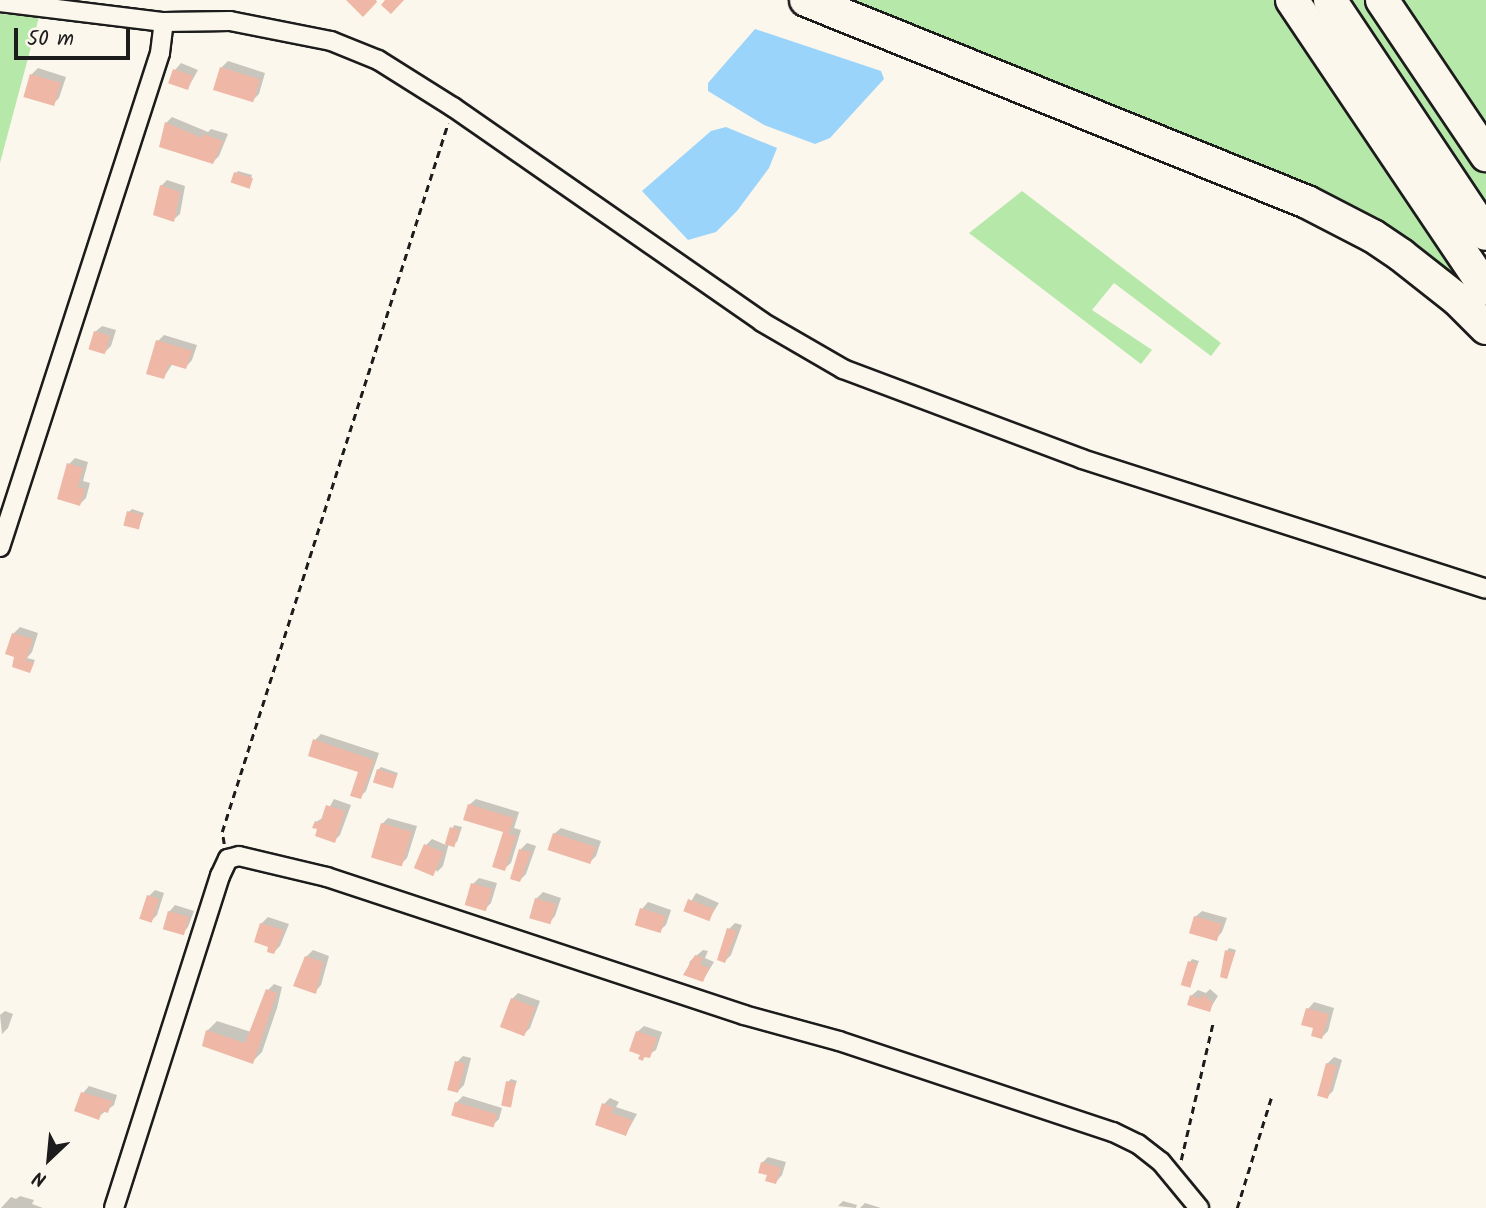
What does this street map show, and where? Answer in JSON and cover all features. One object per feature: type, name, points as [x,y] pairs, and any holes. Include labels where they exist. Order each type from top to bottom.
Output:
[{"type":"highway","points":[[806,0],[1307,202],[1401,255],[1457,299],[1486,328]]},
{"type":"highway","points":[[1292,0],[1486,289]]},
{"type":"highway","points":[[1330,0],[1486,234]]},
{"type":"highway","points":[[1382,0],[1486,155]]},
{"type":"street","points":[[0,2],[164,22],[230,21],[331,41],[378,60],[453,107],[762,322],[843,369],[1082,459],[1486,589]]},
{"type":"street","points":[[0,547],[160,53],[164,22]]},
{"type":"street","points":[[114,1208],[220,876],[228,859],[239,856],[327,877],[744,1015],[839,1041],[1113,1132],[1138,1144],[1161,1162],[1199,1208]]},
{"type":"path","points":[[228,859],[222,832],[453,107]]},
{"type":"path","points":[[1176,1181],[1213,1022]]},
{"type":"path","points":[[1237,1208],[1271,1098]]},
{"type":"green space","points":[[831,0],[1283,0],[1486,305],[1486,312],[1436,270]]},
{"type":"green space","points":[[1340,0],[1373,0],[1486,170],[1486,219]]},
{"type":"green space","points":[[1396,0],[1486,0],[1486,133]]},
{"type":"green space","points":[[0,14],[39,17],[0,163]]},
{"type":"green space","points":[[1022,191],[1221,343],[1211,356],[1114,283],[1092,310],[1152,350],[1141,364],[969,233]]},
{"type":"water","points":[[755,29],[881,71],[884,79],[830,138],[815,144],[764,125],[708,91],[708,83]]},
{"type":"water","points":[[726,127],[777,148],[769,168],[737,211],[716,232],[688,240],[642,191],[711,131]]},
{"type":"building","points":[[346,0],[376,0],[377,2],[363,17]]},
{"type":"building","points":[[385,0],[404,0],[391,14],[381,5]]},
{"type":"building","points":[[220,67],[260,79],[253,102],[213,90]]},
{"type":"building","points":[[173,69],[193,76],[188,90],[168,83]]},
{"type":"building","points":[[30,74],[61,83],[54,106],[23,97]]},
{"type":"building","points":[[165,122],[202,138],[203,134],[223,141],[213,164],[159,147]]},
{"type":"building","points":[[234,172],[253,178],[250,189],[231,182]]},
{"type":"building","points":[[160,185],[180,192],[174,222],[153,215]]},
{"type":"building","points":[[94,331],[110,336],[105,354],[88,349]]},
{"type":"building","points":[[156,340],[192,351],[186,369],[169,364],[164,379],[146,374]]},
{"type":"building","points":[[67,463],[83,468],[78,487],[85,489],[80,506],[57,499]]},
{"type":"building","points":[[127,511],[143,515],[139,529],[123,526]]},
{"type":"building","points":[[12,633],[33,639],[26,661],[34,663],[30,673],[12,667],[14,657],[5,654]]},
{"type":"building","points":[[313,739],[374,760],[361,799],[350,796],[358,772],[308,756]]},
{"type":"building","points":[[377,769],[397,775],[393,789],[373,782]]},
{"type":"building","points":[[468,804],[514,818],[509,834],[516,836],[505,871],[492,867],[503,832],[463,820]]},
{"type":"building","points":[[326,805],[345,811],[335,843],[315,836],[317,829],[312,828],[315,821],[320,823]]},
{"type":"building","points":[[381,823],[412,832],[402,866],[371,858]]},
{"type":"building","points":[[450,827],[460,830],[454,847],[445,844]]},
{"type":"building","points":[[553,833],[596,847],[590,864],[547,850]]},
{"type":"building","points":[[424,844],[443,852],[433,876],[414,868]]},
{"type":"building","points":[[519,849],[531,852],[520,882],[510,879]]},
{"type":"building","points":[[471,883],[492,889],[486,911],[465,905]]},
{"type":"building","points":[[147,895],[159,899],[152,923],[139,919]]},
{"type":"building","points":[[535,898],[556,904],[550,924],[529,918]]},
{"type":"building","points":[[688,899],[714,909],[709,921],[683,911]]},
{"type":"building","points":[[640,908],[666,916],[661,933],[635,925]]},
{"type":"building","points":[[168,911],[189,917],[184,935],[163,929]]},
{"type":"building","points":[[1194,916],[1222,924],[1217,941],[1189,933]]},
{"type":"building","points":[[260,923],[284,930],[274,954],[267,952],[268,947],[254,942]]},
{"type":"building","points":[[727,928],[737,931],[725,963],[717,960]]},
{"type":"building","points":[[1225,950],[1235,953],[1227,979],[1220,977]]},
{"type":"building","points":[[695,955],[703,958],[700,964],[709,968],[703,982],[683,975]]},
{"type":"building","points":[[305,956],[323,962],[316,994],[293,986]]},
{"type":"building","points":[[1188,961],[1198,964],[1190,988],[1181,985]]},
{"type":"building","points":[[266,989],[277,993],[253,1064],[202,1046],[206,1030],[245,1043]]},
{"type":"building","points":[[1202,994],[1213,1003],[1210,1012],[1187,1005],[1190,995],[1201,999]]},
{"type":"building","points":[[511,998],[535,1007],[524,1036],[500,1027]]},
{"type":"building","points":[[1306,1008],[1329,1014],[1322,1039],[1311,1036],[1313,1028],[1301,1025]]},
{"type":"building","points":[[636,1031],[657,1038],[650,1058],[644,1057],[643,1061],[638,1059],[640,1055],[629,1051]]},
{"type":"building","points":[[455,1061],[466,1064],[458,1093],[447,1090]]},
{"type":"building","points":[[1326,1063],[1337,1066],[1328,1099],[1317,1096]]},
{"type":"building","points":[[506,1081],[516,1083],[511,1107],[501,1106]]},
{"type":"building","points":[[81,1092],[112,1101],[108,1113],[102,1111],[99,1120],[74,1111]]},
{"type":"building","points":[[455,1102],[497,1114],[493,1128],[451,1115]]},
{"type":"building","points":[[602,1103],[614,1108],[611,1113],[632,1120],[626,1136],[595,1125]]},
{"type":"building","points":[[761,1162],[781,1168],[776,1184],[765,1181],[767,1175],[758,1173]]}]
